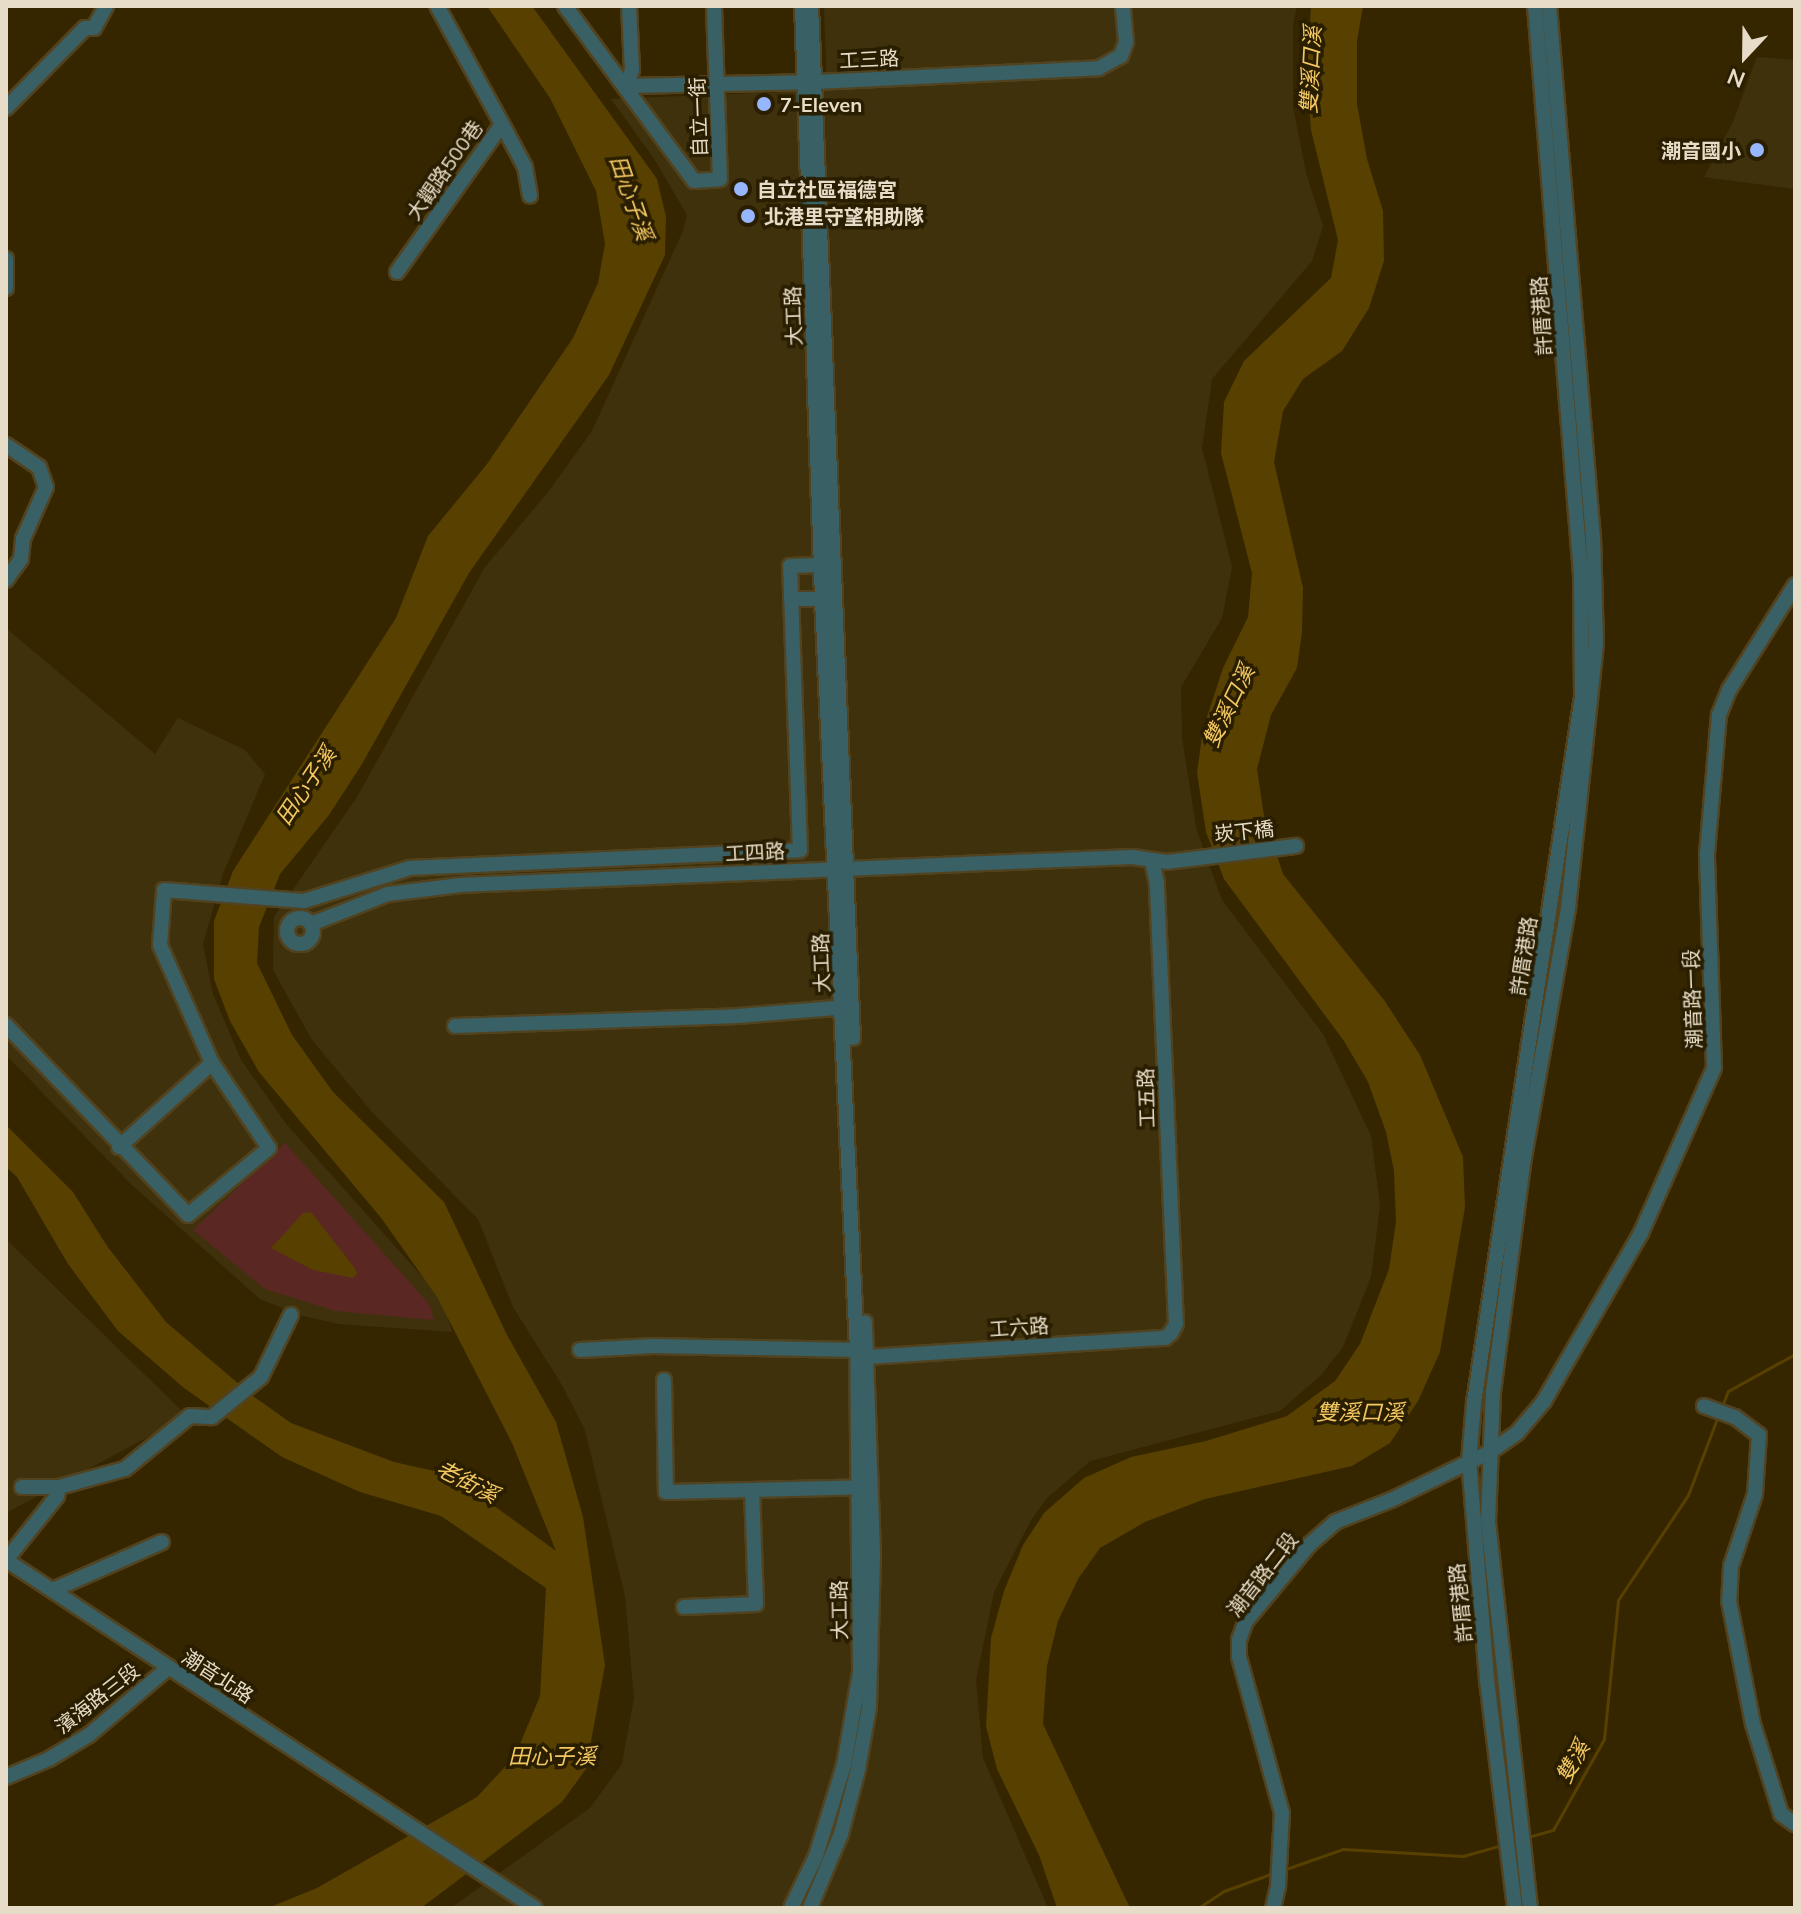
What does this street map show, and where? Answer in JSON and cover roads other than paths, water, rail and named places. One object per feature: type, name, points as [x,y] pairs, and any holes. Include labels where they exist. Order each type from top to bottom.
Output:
[{"type":"street","points":[[6,108],[85,28],[94,28],[106,6]]},
{"type":"street","name":"大觀路500巷","points":[[397,272],[502,124],[437,6]]},
{"type":"street","points":[[565,6],[627,86]]},
{"type":"street","points":[[627,86],[632,70],[629,6]]},
{"type":"street","name":"自立一街","points":[[627,86],[694,181],[720,179],[714,6]]},
{"type":"street","name":"大工路","points":[[791,1908],[816,1856],[844,1765],[856,1698],[860,1672],[863,1487],[862,1353],[811,82],[802,6]]},
{"type":"street","name":"大工路","points":[[811,6],[822,599],[842,868]]},
{"type":"street","name":"工三路","points":[[627,86],[811,82],[1099,68],[1121,56],[1126,42],[1123,6]]},
{"type":"street","name":"許厝港路","points":[[1530,1908],[1474,1402],[1596,644],[1593,539],[1535,6]]},
{"type":"street","name":"許厝港路","points":[[1549,6],[1563,252]]},
{"type":"street","points":[[502,124],[525,167],[530,196]]},
{"type":"street","points":[[6,259],[6,288]]},
{"type":"street","points":[[6,445],[39,467],[46,487],[23,539],[21,559],[6,580]]},
{"type":"street","points":[[6,1025],[119,1147],[188,1215],[269,1148],[212,1063],[160,945],[164,890],[304,901],[410,868],[800,850],[790,566],[821,565]]},
{"type":"street","name":"潮音路一段","points":[[1480,1457],[1517,1433],[1544,1401],[1641,1233],[1707,1090],[1714,1068],[1707,854],[1719,715],[1729,690],[1795,585]]},
{"type":"street","points":[[791,599],[822,599]]},
{"type":"street","name":"許厝港路","points":[[1515,1908],[1474,1545],[1480,1457],[1493,1392],[1524,1158],[1568,909],[1582,726]]},
{"type":"street","name":"崁下橋","points":[[1206,856],[1292,846]]},
{"type":"street","name":"工四路","points":[[311,924],[338,910],[410,889],[1132,857],[1152,862],[1206,856]]},
{"type":"street","name":"工五路","points":[[1152,862],[1157,883],[1176,1324],[1171,1333]]},
{"type":"street","points":[[455,1026],[738,1016],[848,1007]]},
{"type":"street","points":[[119,1147],[212,1063]]},
{"type":"street","points":[[22,1487],[59,1487],[125,1469],[190,1416],[212,1417],[261,1377],[291,1315]]},
{"type":"street","name":"工六路","points":[[580,1350],[653,1346],[862,1353],[1165,1338],[1171,1333]]},
{"type":"street","points":[[664,1380],[666,1492],[863,1487]]},
{"type":"street","points":[[1715,1410],[1759,1435],[1755,1494],[1731,1566],[1729,1601],[1753,1724],[1781,1814],[1795,1824]]},
{"type":"street","name":"潮音路二段","points":[[1273,1908],[1283,1841],[1282,1813],[1239,1657],[1239,1640],[1246,1621],[1310,1544],[1335,1522],[1391,1500],[1480,1457]]},
{"type":"street","points":[[6,1560],[57,1496],[59,1487]]},
{"type":"street","name":"大工路","points":[[810,1908],[841,1834],[869,1707],[873,1633],[863,1487]]},
{"type":"street","points":[[684,1607],[756,1604],[752,1490]]},
{"type":"street","points":[[53,1590],[162,1542]]},
{"type":"street","name":"潮音北路","points":[[6,1560],[535,1908]]},
{"type":"street","name":"濱海路三段","points":[[6,1777],[49,1759],[89,1735],[168,1668]]},
{"type":"water","name":"田心子溪","points":[[487,6],[532,6],[657,179],[666,217],[665,255],[609,375],[469,573],[362,764],[329,815],[280,874],[259,927],[257,963],[292,1035],[333,1092],[444,1202],[507,1335],[556,1422],[583,1517],[605,1665],[586,1769],[562,1802],[421,1908],[268,1908],[317,1888],[477,1797],[515,1756],[540,1696],[546,1588],[441,1516],[360,1492],[282,1457],[184,1388],[118,1331],[68,1264],[17,1177],[6,1167],[6,1125],[73,1192],[107,1246],[166,1322],[253,1396],[291,1423],[394,1462],[452,1475],[556,1551],[512,1443],[437,1297],[382,1219],[259,1072],[230,1021],[214,979],[214,921],[233,871],[396,618],[428,536],[487,464],[573,338],[598,283],[605,244],[596,191],[550,98]]},
{"type":"water","name":"雙溪口溪","points":[[1311,6],[1363,6],[1357,41],[1357,104],[1367,159],[1383,211],[1384,261],[1369,308],[1342,351],[1303,379],[1283,411],[1274,462],[1303,588],[1302,632],[1297,668],[1271,715],[1257,769],[1264,816],[1283,874],[1384,1000],[1420,1055],[1463,1157],[1465,1207],[1440,1352],[1418,1401],[1390,1443],[1352,1466],[1205,1499],[1145,1522],[1100,1548],[1078,1579],[1058,1621],[1047,1666],[1043,1724],[1130,1908],[1057,1908],[1039,1855],[997,1769],[986,1726],[991,1638],[1004,1591],[1023,1545],[1044,1513],[1084,1478],[1131,1457],[1206,1441],[1287,1416],[1335,1381],[1360,1344],[1389,1269],[1396,1222],[1394,1171],[1386,1132],[1368,1082],[1344,1041],[1224,879],[1206,832],[1197,773],[1203,729],[1223,668],[1248,617],[1252,573],[1221,453],[1224,402],[1244,361],[1331,278],[1338,240],[1311,130],[1307,74]]},
{"type":"water","points":[[311,1212],[354,1267],[357,1274],[353,1278],[313,1270],[271,1248],[303,1213]]},
{"type":"waterway","name":"雙溪","points":[[1721,1409],[1728,1391],[1795,1354]]},
{"type":"waterway","name":"雙溪","points":[[1528,1837],[1553,1830],[1604,1739],[1618,1600],[1688,1495],[1718,1416]]},
{"type":"waterway","name":"雙溪","points":[[1283,1870],[1343,1849],[1463,1856],[1502,1845]]},
{"type":"waterway","name":"雙溪","points":[[1198,1908],[1224,1891],[1276,1872]]},
{"type":"place","name":"7-Eleven","points":[[764,104]]},
{"type":"place","name":"潮音國小","points":[[1757,150]]},
{"type":"place","name":"自立社區福德宮","points":[[741,189]]},
{"type":"place","name":"北港里守望相助隊","points":[[748,216]]},
{"type":"water label","name":"老街溪","points":[[467,1482]]}]
